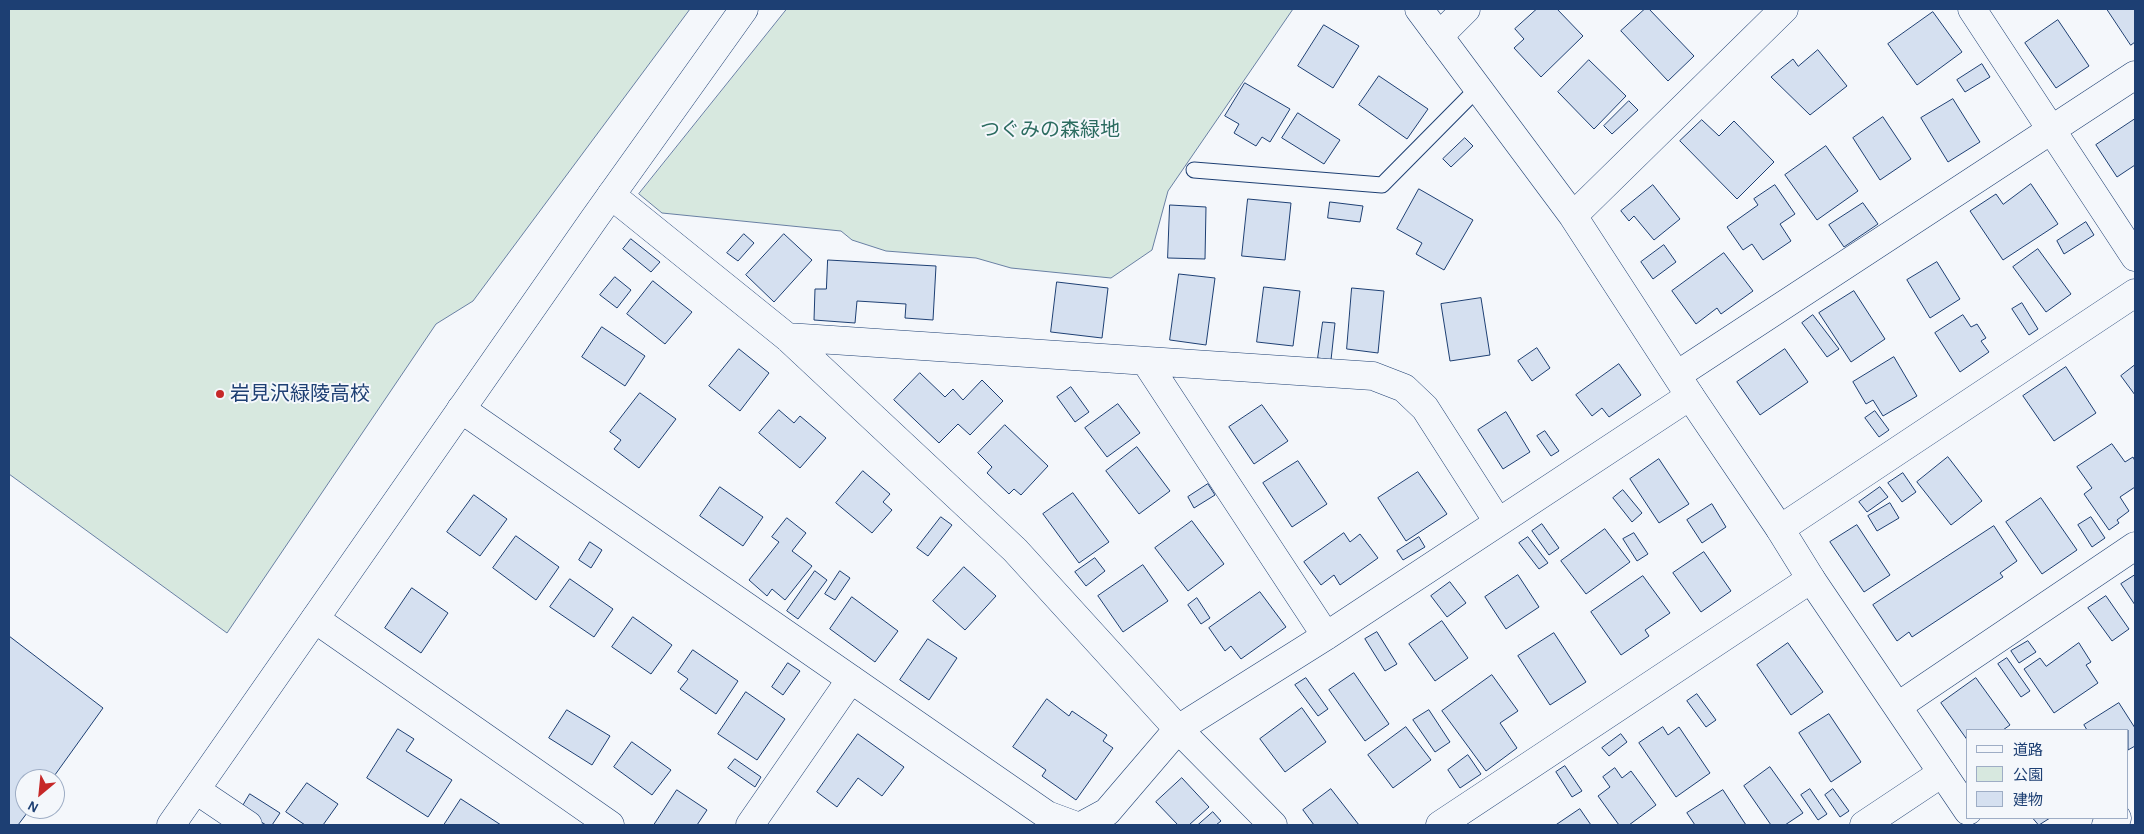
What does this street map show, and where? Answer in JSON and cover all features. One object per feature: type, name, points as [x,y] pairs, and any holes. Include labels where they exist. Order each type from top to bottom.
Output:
[{"type":"street","points":[[171,825],[611,195],[744,9]]},
{"type":"street","points":[[1419,9],[1479,87],[1573,216],[1780,528],[1811,579],[1966,808]]},
{"type":"street","points":[[1439,36],[1466,9]]},
{"type":"street","points":[[1573,216],[1784,9]]},
{"type":"street","points":[[1972,9],[2135,257]]},
{"type":"street","points":[[1083,825],[1107,812],[1178,729],[1326,636],[1498,522],[1684,385],[2051,128],[2135,74]]},
{"type":"street","points":[[611,195],[787,338],[1015,550],[1178,729],[1273,825]]},
{"type":"street","points":[[1780,528],[2135,293]]},
{"type":"street","points":[[787,338],[1373,376],[1404,388],[1425,408],[1498,522]]},
{"type":"street","points":[[1146,362],[1326,636]]},
{"type":"street","points":[[461,409],[1047,815],[1074,825]]},
{"type":"street","points":[[1898,706],[2135,546]]},
{"type":"street","points":[[1440,825],[1811,579]]},
{"type":"street","points":[[315,619],[610,825]]},
{"type":"street","points":[[750,825],[851,679]]},
{"type":"street","points":[[1864,825],[1942,773]]},
{"type":"street","points":[[196,790],[248,825]]},
{"type":"lane","points":[[1194,170],[1382,185],[1479,87]]},
{"type":"green space","name":"岩見沢緑陵高校","points":[[9,9],[690,9],[473,301],[436,324],[227,633],[9,474]]},
{"type":"green space","name":"つぐみの森緑地","points":[[787,9],[1293,9],[1168,191],[1152,250],[1111,278],[1011,268],[976,258],[886,251],[852,240],[841,231],[662,213],[639,194]]},
{"type":"building","points":[[1537,9],[1557,9],[1583,36],[1541,77],[1514,48],[1524,39],[1515,29]]},
{"type":"building","points":[[1645,9],[1649,9],[1694,56],[1668,81],[1621,31]]},
{"type":"building","points":[[2107,9],[2135,9],[2135,42],[2131,45]]},
{"type":"building","points":[[1933,12],[1962,52],[1917,85],[1888,44]]},
{"type":"building","points":[[2058,20],[2089,66],[2056,88],[2025,43]]},
{"type":"building","points":[[1324,25],[1359,46],[1333,88],[1298,66]]},
{"type":"building","points":[[1818,50],[1847,86],[1810,115],[1771,77],[1793,59],[1798,66]]},
{"type":"building","points":[[1589,60],[1626,96],[1594,129],[1558,92]]},
{"type":"building","points":[[1982,64],[1990,77],[1965,92],[1957,80]]},
{"type":"building","points":[[1379,76],[1428,109],[1407,139],[1359,105]]},
{"type":"building","points":[[1245,83],[1290,109],[1270,142],[1262,137],[1256,146],[1234,133],[1239,124],[1225,116]]},
{"type":"building","points":[[1953,99],[1980,142],[1948,162],[1921,118]]},
{"type":"building","points":[[1629,101],[1638,110],[1612,134],[1604,126]]},
{"type":"building","points":[[1298,113],[1340,140],[1324,164],[1282,138]]},
{"type":"building","points":[[1883,117],[1911,159],[1880,180],[1853,138]]},
{"type":"building","points":[[2135,119],[2135,165],[2117,177],[2096,145]]},
{"type":"building","points":[[1702,120],[1719,136],[1734,121],[1774,162],[1737,199],[1680,141]]},
{"type":"building","points":[[1465,138],[1473,146],[1451,167],[1443,159]]},
{"type":"building","points":[[1826,146],[1858,191],[1817,220],[1785,175]]},
{"type":"building","points":[[2031,184],[2058,224],[2003,260],[1970,211],[1996,194],[2003,204]]},
{"type":"building","points":[[1653,185],[1680,219],[1654,240],[1634,216],[1629,221],[1621,211]]},
{"type":"building","points":[[1775,185],[1795,214],[1780,224],[1791,241],[1763,260],[1752,244],[1743,250],[1727,227],[1758,205],[1754,199]]},
{"type":"building","points":[[1419,189],[1473,220],[1444,270],[1416,254],[1422,243],[1397,229]]},
{"type":"building","points":[[1248,199],[1291,203],[1285,260],[1242,256]]},
{"type":"building","points":[[1330,202],[1363,206],[1360,222],[1328,218]]},
{"type":"building","points":[[1863,203],[1878,224],[1844,247],[1829,225]]},
{"type":"building","points":[[1170,205],[1206,207],[1205,259],[1168,258]]},
{"type":"building","points":[[2086,222],[2094,235],[2064,254],[2057,241]]},
{"type":"building","points":[[744,234],[754,243],[738,261],[727,253]]},
{"type":"building","points":[[784,234],[812,260],[774,302],[746,275]]},
{"type":"building","points":[[631,239],[660,262],[651,272],[623,249]]},
{"type":"building","points":[[1664,245],[1676,262],[1653,279],[1641,262]]},
{"type":"building","points":[[2038,249],[2071,294],[2046,312],[2013,267]]},
{"type":"building","points":[[1724,253],[1753,291],[1721,314],[1717,308],[1696,324],[1672,291]]},
{"type":"building","points":[[828,260],[936,266],[933,320],[905,318],[906,304],[857,301],[855,323],[814,320],[815,289],[826,289]]},
{"type":"building","points":[[1937,262],[1960,299],[1930,318],[1907,280]]},
{"type":"building","points":[[1179,274],[1215,278],[1206,345],[1170,340]]},
{"type":"building","points":[[615,277],[631,290],[617,308],[600,295]]},
{"type":"building","points":[[653,281],[692,312],[665,344],[627,314]]},
{"type":"building","points":[[1057,282],[1108,288],[1102,338],[1051,332]]},
{"type":"building","points":[[1264,287],[1300,291],[1293,346],[1257,342]]},
{"type":"building","points":[[1352,288],[1384,291],[1378,353],[1347,349]]},
{"type":"building","points":[[1854,291],[1885,339],[1851,362],[1819,313]]},
{"type":"building","points":[[1481,298],[1490,355],[1450,361],[1441,304]]},
{"type":"building","points":[[2022,303],[2038,329],[2029,335],[2012,309]]},
{"type":"building","points":[[1813,315],[1839,349],[1827,357],[1802,323]]},
{"type":"building","points":[[1963,315],[1971,327],[1977,324],[1986,338],[1981,341],[1989,352],[1960,372],[1935,333]]},
{"type":"building","points":[[1323,322],[1335,323],[1331,360],[1318,358]]},
{"type":"building","points":[[602,327],[645,356],[625,386],[582,357]]},
{"type":"building","points":[[1537,348],[1550,368],[1532,381],[1518,361]]},
{"type":"building","points":[[739,349],[769,373],[740,411],[709,386]]},
{"type":"building","points":[[1785,349],[1808,382],[1760,415],[1737,382]]},
{"type":"building","points":[[1894,357],[1917,396],[1883,416],[1873,400],[1866,404],[1853,382]]},
{"type":"building","points":[[1619,364],[1641,395],[1609,417],[1602,408],[1592,416],[1576,395]]},
{"type":"building","points":[[2135,365],[2135,395],[2121,376]]},
{"type":"building","points":[[2066,367],[2096,413],[2054,441],[2023,396]]},
{"type":"building","points":[[920,373],[945,397],[953,389],[963,400],[982,380],[1003,401],[970,435],[958,424],[939,443],[894,400]]},
{"type":"building","points":[[1071,387],[1089,412],[1075,422],[1057,397]]},
{"type":"building","points":[[640,393],[676,419],[639,468],[614,449],[621,440],[610,432]]},
{"type":"building","points":[[1118,404],[1140,433],[1107,457],[1085,428]]},
{"type":"building","points":[[1262,405],[1288,441],[1254,464],[1229,427]]},
{"type":"building","points":[[779,410],[794,423],[800,416],[826,438],[800,468],[759,433]]},
{"type":"building","points":[[1875,411],[1889,430],[1879,437],[1865,418]]},
{"type":"building","points":[[1506,412],[1530,452],[1503,469],[1478,430]]},
{"type":"building","points":[[1005,425],[1048,466],[1021,495],[1014,489],[1009,494],[987,473],[992,467],[978,453]]},
{"type":"building","points":[[1545,431],[1559,451],[1551,456],[1537,436]]},
{"type":"building","points":[[2112,444],[2125,462],[2133,457],[2135,461],[2135,487],[2120,497],[2129,511],[2117,520],[2119,523],[2109,530],[2084,494],[2092,488],[2077,467]]},
{"type":"building","points":[[1137,447],[1170,491],[1139,514],[1106,471]]},
{"type":"building","points":[[1948,457],[1982,501],[1951,525],[1917,482]]},
{"type":"building","points":[[1659,459],[1689,504],[1659,523],[1630,479]]},
{"type":"building","points":[[1298,461],[1327,504],[1292,527],[1263,483]]},
{"type":"building","points":[[863,471],[890,494],[883,502],[892,510],[872,533],[836,503]]},
{"type":"building","points":[[1418,472],[1447,514],[1406,541],[1378,498]]},
{"type":"building","points":[[1903,473],[1916,492],[1902,502],[1888,483]]},
{"type":"building","points":[[1208,484],[1215,495],[1194,508],[1188,497]]},
{"type":"building","points":[[720,487],[763,517],[743,546],[700,516]]},
{"type":"building","points":[[1880,487],[1888,497],[1867,512],[1859,502]]},
{"type":"building","points":[[1623,490],[1642,513],[1632,522],[1613,498]]},
{"type":"building","points":[[1073,493],[1109,542],[1079,563],[1043,514]]},
{"type":"building","points":[[474,495],[507,519],[480,556],[447,532]]},
{"type":"building","points":[[2041,498],[2077,550],[2042,574],[2006,522]]},
{"type":"building","points":[[1890,503],[1899,518],[1877,531],[1868,516]]},
{"type":"building","points":[[1712,504],[1726,527],[1702,543],[1687,520]]},
{"type":"building","points":[[941,517],[952,525],[928,556],[917,548]]},
{"type":"building","points":[[2091,517],[2105,538],[2092,547],[2078,525]]},
{"type":"building","points":[[787,518],[806,533],[792,551],[812,566],[785,600],[772,589],[767,596],[749,580],[779,542],[772,537]]},
{"type":"building","points":[[1192,521],[1224,564],[1188,591],[1155,548]]},
{"type":"building","points":[[1542,524],[1559,548],[1549,555],[1532,531]]},
{"type":"building","points":[[1857,525],[1890,575],[1864,592],[1830,542]]},
{"type":"building","points":[[1994,526],[2017,561],[2000,573],[2003,577],[1912,637],[1909,632],[1897,641],[1873,605]]},
{"type":"building","points":[[1605,529],[1630,562],[1586,594],[1561,561]]},
{"type":"building","points":[[1344,533],[1350,542],[1360,534],[1378,558],[1340,585],[1334,575],[1321,585],[1304,562]]},
{"type":"building","points":[[1634,533],[1648,554],[1637,561],[1623,539]]},
{"type":"building","points":[[516,536],[559,567],[536,600],[493,568]]},
{"type":"building","points":[[1419,537],[1425,547],[1403,560],[1397,551]]},
{"type":"building","points":[[1528,537],[1548,563],[1539,569],[1519,543]]},
{"type":"building","points":[[590,542],[602,550],[591,568],[579,560]]},
{"type":"building","points":[[1704,552],[1731,591],[1701,612],[1673,573]]},
{"type":"building","points":[[1095,558],[1105,571],[1086,586],[1075,572]]},
{"type":"building","points":[[1143,565],[1168,601],[1123,632],[1098,596]]},
{"type":"building","points":[[964,567],[996,596],[965,630],[933,601]]},
{"type":"building","points":[[815,571],[827,580],[798,619],[787,611]]},
{"type":"building","points":[[840,571],[850,578],[835,600],[825,594]]},
{"type":"building","points":[[1518,575],[1539,607],[1506,629],[1485,597]]},
{"type":"building","points":[[2135,575],[2135,605],[2121,584]]},
{"type":"building","points":[[1643,576],[1670,613],[1645,630],[1649,636],[1621,655],[1591,612]]},
{"type":"building","points":[[570,579],[613,609],[594,637],[550,607]]},
{"type":"building","points":[[1450,582],[1466,603],[1447,617],[1431,596]]},
{"type":"building","points":[[412,588],[448,613],[421,653],[385,628]]},
{"type":"building","points":[[1260,592],[1286,627],[1241,659],[1231,646],[1225,651],[1209,628]]},
{"type":"building","points":[[2106,596],[2129,629],[2112,641],[2088,608]]},
{"type":"building","points":[[852,597],[898,631],[875,662],[830,629]]},
{"type":"building","points":[[1197,598],[1210,618],[1201,624],[1188,605]]},
{"type":"building","points":[[633,617],[672,645],[651,674],[612,647]]},
{"type":"building","points":[[1442,621],[1468,658],[1435,681],[1409,644]]},
{"type":"building","points":[[1377,632],[1397,664],[1385,671],[1365,639]]},
{"type":"building","points":[[1554,633],[1586,682],[1550,705],[1518,656]]},
{"type":"building","points":[[9,636],[103,708],[59,769],[15,769],[15,819],[22,819],[18,825],[9,825]]},
{"type":"building","points":[[928,639],[957,658],[929,700],[900,680]]},
{"type":"building","points":[[2028,641],[2036,652],[2019,663],[2011,651]]},
{"type":"building","points":[[1788,643],[1823,692],[1791,715],[1757,665]]},
{"type":"building","points":[[2079,643],[2091,662],[2086,665],[2098,683],[2054,713],[2024,669],[2040,658],[2046,666]]},
{"type":"building","points":[[693,650],[738,681],[716,714],[680,689],[688,679],[678,672]]},
{"type":"building","points":[[2007,658],[2030,691],[2021,697],[1998,664]]},
{"type":"building","points":[[788,663],[800,671],[783,695],[772,687]]},
{"type":"building","points":[[1354,673],[1389,724],[1365,741],[1329,690]]},
{"type":"building","points":[[1492,675],[1518,711],[1500,723],[1517,748],[1486,771],[1442,711]]},
{"type":"building","points":[[1306,678],[1328,709],[1318,716],[1295,685]]},
{"type":"building","points":[[1976,678],[2010,725],[2004,729],[1966,729],[1966,738],[1941,703]]},
{"type":"building","points":[[746,692],[785,719],[757,760],[718,734]]},
{"type":"building","points":[[1697,694],[1716,720],[1706,727],[1687,701]]},
{"type":"building","points":[[1047,699],[1069,716],[1072,711],[1107,735],[1103,741],[1113,748],[1076,800],[1042,776],[1046,770],[1013,747]]},
{"type":"building","points":[[2119,703],[2135,728],[2135,746],[2129,749],[2129,729],[2086,729],[2084,725]]},
{"type":"building","points":[[1302,708],[1326,742],[1285,772],[1260,739]]},
{"type":"building","points":[[567,710],[610,736],[592,765],[549,738]]},
{"type":"building","points":[[1429,710],[1450,742],[1435,752],[1413,720]]},
{"type":"building","points":[[1829,714],[1861,762],[1831,782],[1799,733]]},
{"type":"building","points":[[1406,727],[1431,760],[1393,788],[1368,755]]},
{"type":"building","points":[[1663,727],[1668,735],[1679,727],[1710,773],[1676,797],[1639,743]]},
{"type":"building","points":[[398,729],[414,739],[406,751],[452,780],[428,817],[367,778]]},
{"type":"building","points":[[858,734],[904,767],[882,796],[858,778],[837,807],[817,792]]},
{"type":"building","points":[[1621,734],[1627,742],[1609,756],[1602,748]]},
{"type":"building","points":[[632,742],[671,770],[652,795],[614,767]]},
{"type":"building","points":[[1468,755],[1481,774],[1460,788],[1448,770]]},
{"type":"building","points":[[735,759],[761,777],[755,787],[728,768]]},
{"type":"building","points":[[1565,766],[1582,791],[1572,797],[1556,772]]},
{"type":"building","points":[[1770,767],[1803,813],[1785,825],[1771,825],[1744,786]]},
{"type":"building","points":[[1615,768],[1622,778],[1631,771],[1656,805],[1629,825],[1619,825],[1598,796],[1610,787],[1603,777]]},
{"type":"building","points":[[1182,778],[1209,807],[1189,825],[1178,825],[1156,802]]},
{"type":"building","points":[[307,783],[338,804],[323,825],[305,825],[286,812]]},
{"type":"building","points":[[1331,789],[1359,825],[1314,825],[1303,810]]},
{"type":"building","points":[[1810,789],[1827,814],[1818,820],[1801,795]]},
{"type":"building","points":[[1833,789],[1849,811],[1840,817],[1825,795]]},
{"type":"building","points":[[677,790],[707,810],[697,825],[654,825]]},
{"type":"building","points":[[1723,790],[1746,825],[1695,825],[1687,813]]},
{"type":"building","points":[[250,794],[280,813],[272,825],[266,825],[241,809]]},
{"type":"building","points":[[461,799],[501,825],[444,825]]},
{"type":"building","points":[[1580,809],[1591,825],[1556,825]]},
{"type":"building","points":[[1213,812],[1221,821],[1216,825],[1198,825]]},
{"type":"building","points":[[2034,819],[2048,819],[2039,825]]},
{"type":"place","name":"岩見沢緑陵高校","points":[[220,394]]}]
